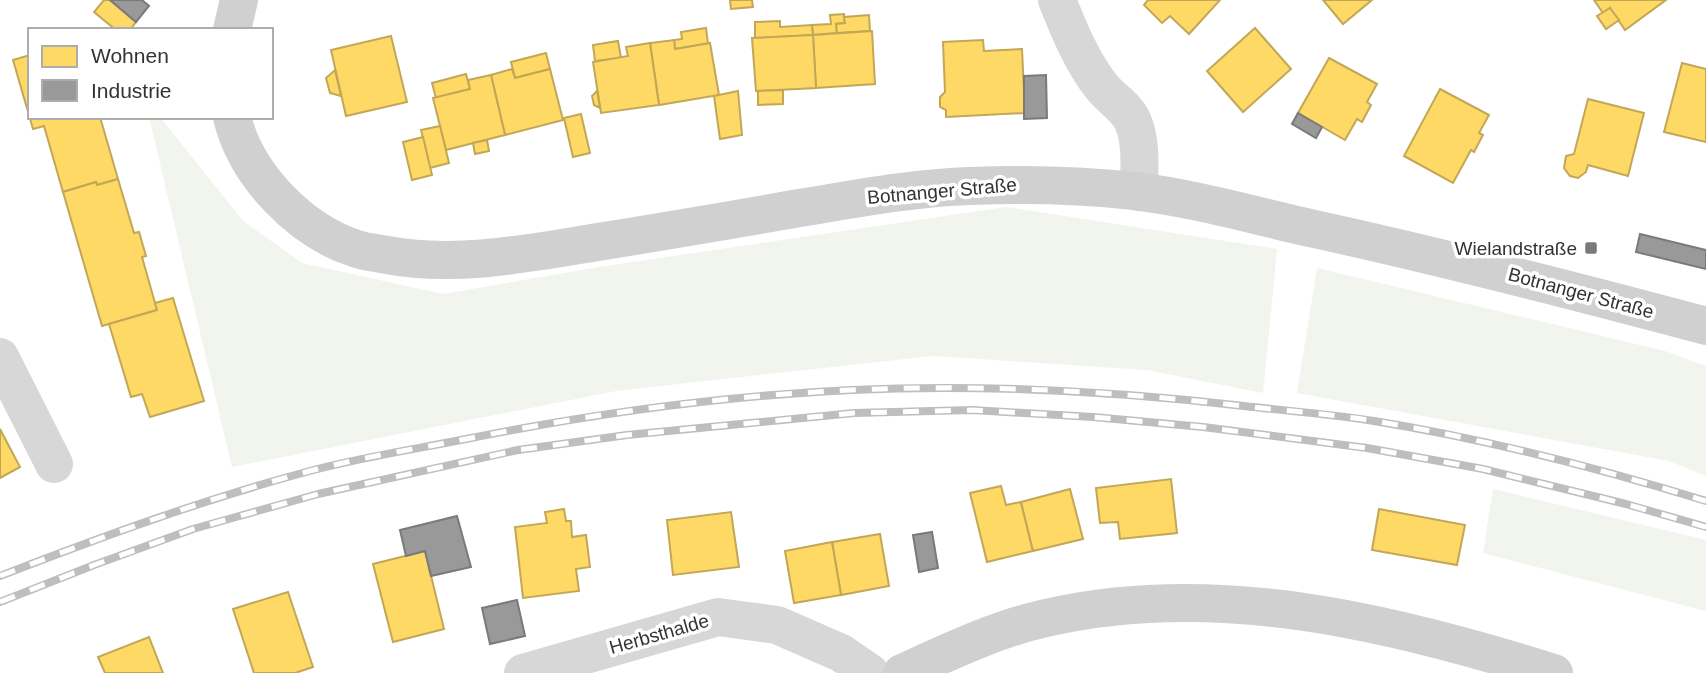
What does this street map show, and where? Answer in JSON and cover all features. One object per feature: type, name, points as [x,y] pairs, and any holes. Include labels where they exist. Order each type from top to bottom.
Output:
[{"type":"main road","points":[[232,28],[239,0]]},
{"type":"main road","name":"Botnanger Straße","points":[[233,119],[252,164],[285,205],[318,231],[355,248],[406,257],[466,259],[530,253],[871,196],[966,186],[1035,184],[1139,192],[1265,217],[1496,271],[1706,326]]},
{"type":"main road","points":[[902,673],[979,638],[1045,618],[1110,607],[1211,603],[1288,609],[1397,631],[1482,650],[1554,673]]},
{"type":"street","points":[[1057,0],[1084,62],[1103,89],[1122,106],[1133,122],[1139,145],[1139,192]]},
{"type":"street","points":[[0,357],[54,464]]},
{"type":"street","name":"Herbsthalde","points":[[523,673],[718,617],[778,625],[841,653],[870,673]]},
{"type":"shaded area","points":[[149,119],[162,119],[243,221],[302,263],[443,294],[599,267],[1006,207],[1277,249],[1263,393],[1147,370],[932,356],[616,391],[232,467]]},
{"type":"shaded area","points":[[1317,268],[1665,351],[1706,366],[1706,476],[1669,461],[1297,393]]},
{"type":"shaded area","points":[[1493,489],[1706,540],[1706,611],[1483,553]]},
{"type":"building: Wohnen","points":[[104,0],[110,0],[136,22],[132,28],[114,28],[94,12]]},
{"type":"building: Wohnen","points":[[730,0],[752,0],[753,7],[731,9]]},
{"type":"building: Wohnen","points":[[1148,0],[1220,0],[1189,34],[1170,16],[1162,23],[1144,5]]},
{"type":"building: Wohnen","points":[[1323,0],[1372,0],[1343,24]]},
{"type":"building: Wohnen","points":[[1594,0],[1666,0],[1625,30],[1610,8],[1603,13]]},
{"type":"building: Wohnen","points":[[1610,8],[1619,20],[1606,29],[1597,16]]},
{"type":"building: Wohnen","points":[[844,14],[845,23],[836,24],[837,33],[813,35],[812,25],[831,24],[830,15]]},
{"type":"building: Wohnen","points":[[869,15],[870,31],[837,33],[836,24],[845,23],[844,17]]},
{"type":"building: Wohnen","points":[[780,21],[780,27],[812,25],[813,35],[755,38],[755,22]]},
{"type":"building: Wohnen","points":[[706,28],[708,44],[675,49],[674,40],[682,39],[681,32]]},
{"type":"building: Wohnen","points":[[1255,28],[1291,69],[1243,112],[1207,71]]},
{"type":"building: Wohnen","points":[[872,31],[875,84],[816,88],[813,35]]},
{"type":"building: Wohnen","points":[[813,35],[816,88],[756,91],[752,38]]},
{"type":"building: Wohnen","points":[[391,36],[407,102],[346,116],[331,50]]},
{"type":"building: Wohnen","points":[[674,40],[675,49],[710,43],[719,95],[659,105],[650,43]]},
{"type":"building: Wohnen","points":[[983,40],[984,51],[1022,49],[1025,113],[946,117],[946,110],[940,107],[940,97],[945,92],[943,42]]},
{"type":"building: Wohnen","points":[[618,41],[621,58],[595,61],[593,45]]},
{"type":"building: Wohnen","points":[[650,43],[659,105],[601,113],[593,62],[628,56],[626,47]]},
{"type":"building: Wohnen","points":[[546,53],[550,69],[515,78],[511,62]]},
{"type":"building: Wohnen","points":[[28,56],[28,112],[13,60]]},
{"type":"building: Wohnen","points":[[1329,58],[1377,84],[1367,102],[1371,105],[1362,122],[1357,119],[1345,140],[1298,113]]},
{"type":"building: Wohnen","points":[[1682,63],[1706,69],[1706,142],[1664,132]]},
{"type":"building: Wohnen","points":[[512,69],[515,78],[550,69],[563,120],[505,135],[491,75]]},
{"type":"building: Wohnen","points":[[335,70],[341,96],[330,93],[326,78]]},
{"type":"building: Wohnen","points":[[466,74],[470,89],[436,98],[432,83]]},
{"type":"building: Wohnen","points":[[491,75],[505,135],[446,150],[433,98],[470,89],[468,80]]},
{"type":"building: Wohnen","points":[[1440,89],[1489,115],[1479,133],[1483,135],[1474,152],[1471,150],[1453,183],[1404,156]]},
{"type":"building: Wohnen","points":[[783,90],[783,104],[758,105],[758,91]]},
{"type":"building: Wohnen","points":[[597,91],[600,108],[594,105],[592,96]]},
{"type":"building: Wohnen","points":[[738,91],[742,135],[720,139],[714,96]]},
{"type":"building: Wohnen","points":[[1588,99],[1644,113],[1628,176],[1588,165],[1586,172],[1578,178],[1570,176],[1564,168],[1566,156],[1574,154]]},
{"type":"building: Wohnen","points":[[581,114],[590,153],[573,157],[564,118]]},
{"type":"building: Wohnen","points":[[30,119],[101,119],[118,179],[97,185],[96,182],[63,192],[44,126],[33,129]]},
{"type":"building: Wohnen","points":[[440,126],[449,163],[430,168],[421,130]]},
{"type":"building: Wohnen","points":[[423,137],[432,175],[412,180],[403,142]]},
{"type":"building: Wohnen","points":[[487,140],[489,151],[475,154],[473,143]]},
{"type":"building: Wohnen","points":[[118,179],[134,233],[139,232],[146,256],[142,257],[157,310],[102,326],[63,192],[96,182],[97,185]]},
{"type":"building: Wohnen","points":[[173,298],[204,401],[150,417],[142,394],[131,397],[109,324],[157,310],[155,303]]},
{"type":"building: Wohnen","points":[[0,429],[20,467],[0,478]]},
{"type":"building: Wohnen","points":[[1171,479],[1177,533],[1120,539],[1118,522],[1100,523],[1096,488]]},
{"type":"building: Wohnen","points":[[1001,486],[1006,505],[1021,502],[1033,551],[987,562],[970,493]]},
{"type":"building: Wohnen","points":[[1070,489],[1083,539],[1033,551],[1021,502]]},
{"type":"building: Wohnen","points":[[564,509],[566,521],[571,521],[572,537],[586,535],[590,567],[576,569],[579,591],[523,598],[515,527],[547,523],[545,512]]},
{"type":"building: Wohnen","points":[[1379,509],[1465,525],[1457,565],[1372,550]]},
{"type":"building: Wohnen","points":[[731,512],[739,567],[673,575],[667,520]]},
{"type":"building: Wohnen","points":[[880,534],[889,586],[841,595],[832,542]]},
{"type":"building: Wohnen","points":[[832,542],[841,595],[794,603],[785,551]]},
{"type":"building: Wohnen","points":[[425,551],[444,629],[393,642],[373,564]]},
{"type":"building: Wohnen","points":[[288,592],[313,667],[295,673],[254,673],[233,609]]},
{"type":"building: Wohnen","points":[[149,637],[163,673],[105,673],[98,657]]},
{"type":"building: Industrie","points":[[110,0],[142,0],[149,6],[136,22]]},
{"type":"building: Industrie","points":[[1046,75],[1047,118],[1024,119],[1024,76]]},
{"type":"building: Industrie","points":[[1298,113],[1322,127],[1316,138],[1292,124]]},
{"type":"building: Industrie","points":[[1640,234],[1706,250],[1706,269],[1636,252]]},
{"type":"building: Industrie","points":[[457,516],[471,567],[431,576],[425,551],[406,556],[400,530]]},
{"type":"building: Industrie","points":[[932,532],[938,568],[919,572],[913,535]]},
{"type":"building: Industrie","points":[[517,600],[525,636],[490,644],[482,608]]},
{"type":"railway","points":[[0,576],[190,507],[345,463],[606,414],[753,397],[851,390],[1048,390],[1146,396],[1342,416],[1500,446],[1706,501]]},
{"type":"railway","points":[[0,602],[193,529],[318,494],[518,450],[627,435],[854,413],[972,410],[1093,417],[1203,427],[1367,448],[1483,469],[1626,504],[1706,527]]},
{"type":"place","name":"Wielandstraße","points":[[1591,248]]}]
